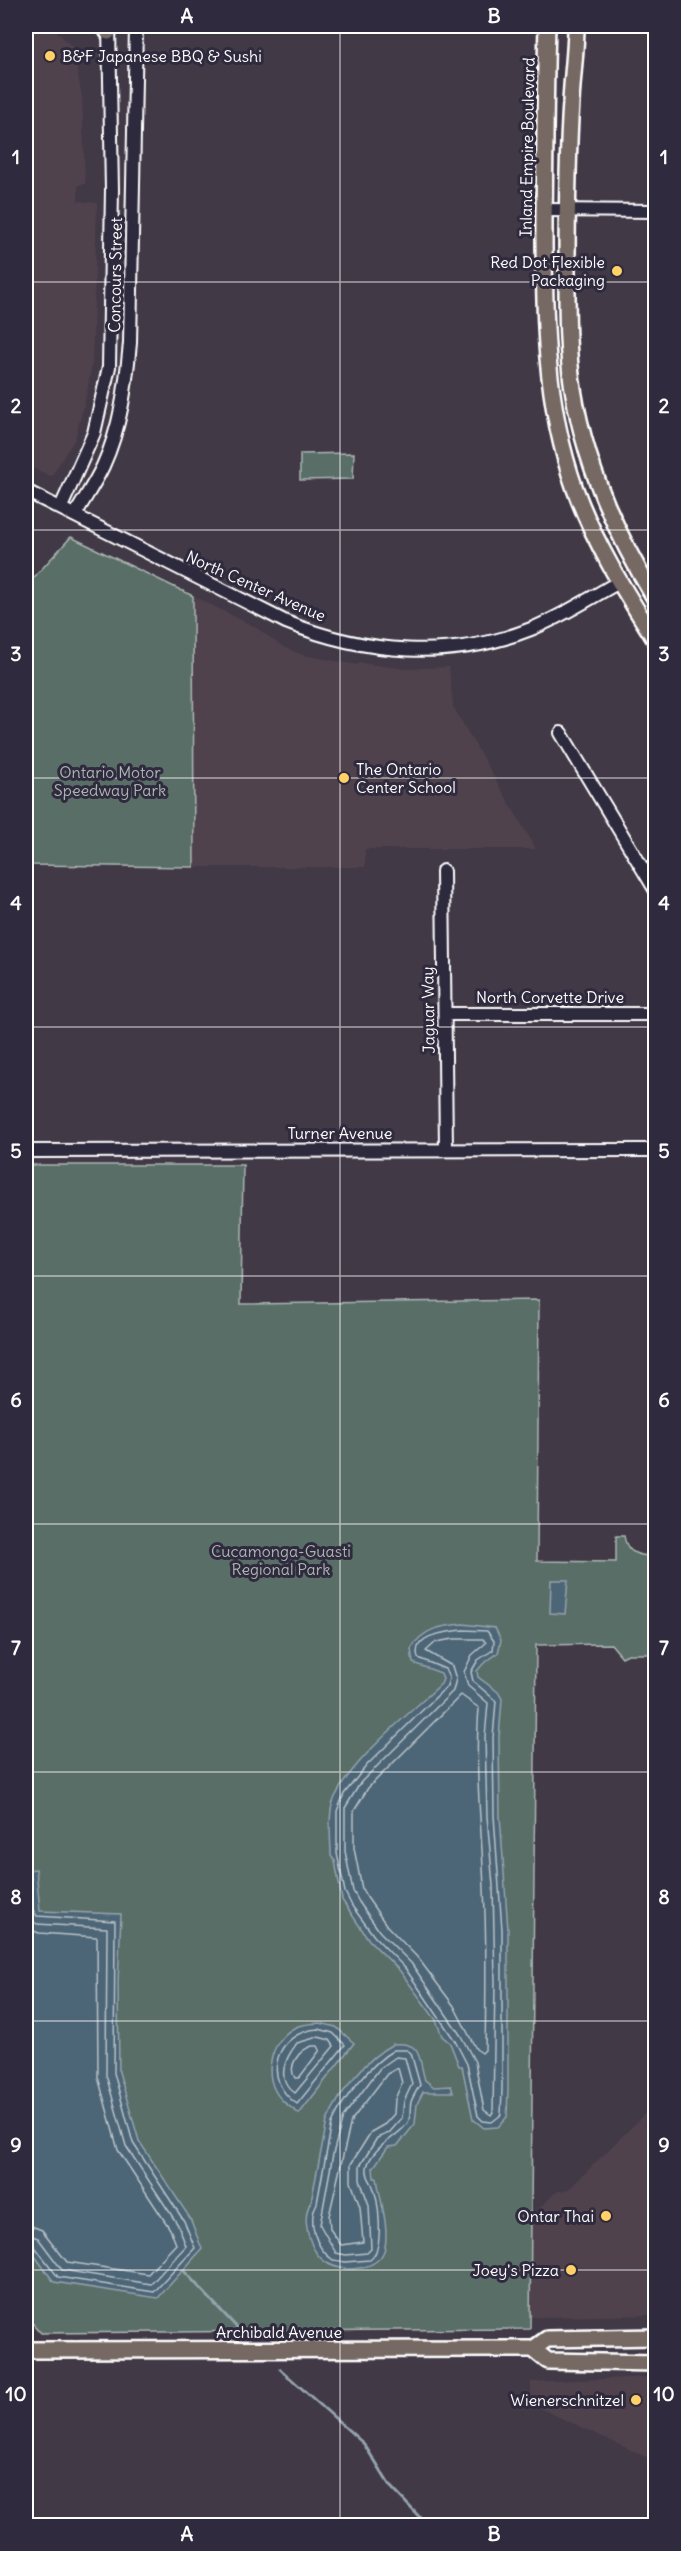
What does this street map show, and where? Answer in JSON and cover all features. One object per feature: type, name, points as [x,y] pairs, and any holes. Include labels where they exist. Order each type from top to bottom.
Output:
[{"type":"main road","points":[[539,26],[545,93]]},
{"type":"main road","name":"Inland Empire Boulevard","points":[[548,26],[544,210],[546,357],[556,420],[575,489],[619,582],[656,641]]},
{"type":"main road","points":[[576,26],[567,211],[567,324],[573,389],[590,460],[606,506],[637,571],[656,600]]},
{"type":"main road","points":[[619,582],[637,571]]},
{"type":"main road","name":"Archibald Avenue","points":[[26,2350],[533,2349],[547,2338],[656,2337]]},
{"type":"main road","name":"Archibald Avenue","points":[[533,2349],[548,2361],[656,2363]]},
{"type":"street","name":"Concours Street","points":[[75,515],[103,466],[116,429],[126,384],[130,343],[136,26]]},
{"type":"street","name":"Concours Street","points":[[61,507],[94,433],[109,367],[112,190],[107,28]]},
{"type":"street","points":[[544,210],[656,211]]},
{"type":"street","name":"North Center Avenue","points":[[26,490],[286,622],[321,635],[397,650],[441,650],[489,643],[531,629],[619,582]]},
{"type":"street","points":[[561,733],[651,870],[656,891]]},
{"type":"street","name":"Jaguar Way","points":[[443,871],[446,1149]]},
{"type":"street","name":"North Corvette Drive","points":[[445,1014],[656,1014]]},
{"type":"street","name":"Turner Avenue","points":[[26,1151],[656,1150]]},
{"type":"shaded area","points":[[26,26],[51,26],[73,48],[82,98],[85,184],[78,185],[78,201],[97,203],[92,362],[87,392],[75,439],[51,476],[26,465]]},
{"type":"shaded area","name":"The Ontario Center School","points":[[193,596],[255,627],[283,647],[303,655],[357,665],[360,663],[406,669],[449,667],[453,707],[536,849],[365,849],[365,867],[194,867]]},
{"type":"shaded area","points":[[652,2107],[656,2107],[655,2315],[530,2317],[531,2217],[556,2192],[569,2189]]},
{"type":"shaded area","points":[[655,2377],[655,2461],[531,2404],[531,2382]]},
{"type":"green space","points":[[354,453],[353,479],[300,480],[300,454]]},
{"type":"green space","name":"Ontario Motor Speedway Park","points":[[71,537],[193,596],[194,867],[26,865],[26,586]]},
{"type":"green space","name":"Cucamonga-Guasti Regional Park","points":[[26,1165],[243,1165],[241,1304],[539,1300],[537,1561],[616,1562],[616,1536],[624,1536],[628,1547],[635,1553],[655,1556],[655,1654],[628,1654],[622,1657],[611,1644],[536,1645],[530,2329],[41,2333],[26,2316]]},
{"type":"water","points":[[551,1580],[568,1580],[565,1614],[550,1613]]},
{"type":"water","points":[[463,1624],[495,1628],[501,1640],[498,1653],[477,1671],[478,1677],[498,1692],[502,1699],[499,1738],[500,1816],[508,1930],[507,2117],[498,2127],[484,2128],[473,2119],[462,2066],[459,2066],[450,2043],[442,2036],[436,2020],[400,1971],[369,1940],[342,1900],[335,1861],[331,1856],[331,1811],[339,1790],[364,1757],[396,1724],[441,1684],[443,1679],[441,1673],[413,1663],[411,1649],[421,1637],[433,1629]]},
{"type":"water","points":[[36,1869],[40,1911],[121,1914],[118,1983],[119,2072],[139,2141],[190,2218],[202,2249],[158,2298],[54,2282],[26,2244],[26,1870]]},
{"type":"water","points":[[319,2023],[336,2027],[354,2043],[299,2114],[283,2101],[275,2090],[271,2081],[271,2060],[280,2040],[287,2033],[299,2026]]},
{"type":"water","points":[[393,2044],[403,2044],[414,2048],[420,2058],[425,2080],[434,2087],[451,2086],[453,2092],[423,2092],[417,2104],[415,2124],[397,2146],[388,2147],[373,2168],[385,2222],[386,2239],[382,2255],[377,2261],[361,2268],[334,2266],[327,2263],[316,2252],[308,2235],[306,2217],[327,2121],[354,2077],[373,2058]]},
{"type":"waterway","points":[[183,2270],[243,2334]]},
{"type":"waterway","points":[[280,2369],[364,2444],[390,2486],[428,2526]]},
{"type":"place","name":"B&F Japanese BBQ & Sushi","points":[[50,56]]},
{"type":"place","name":"Red Dot Flexible Packaging","points":[[617,271]]},
{"type":"place","name":"The Ontario Center School","points":[[344,778]]},
{"type":"place","name":"Ontar Thai","points":[[606,2216]]},
{"type":"place","name":"Joey's Pizza","points":[[571,2270]]},
{"type":"place","name":"Wienerschnitzel","points":[[636,2400]]}]
